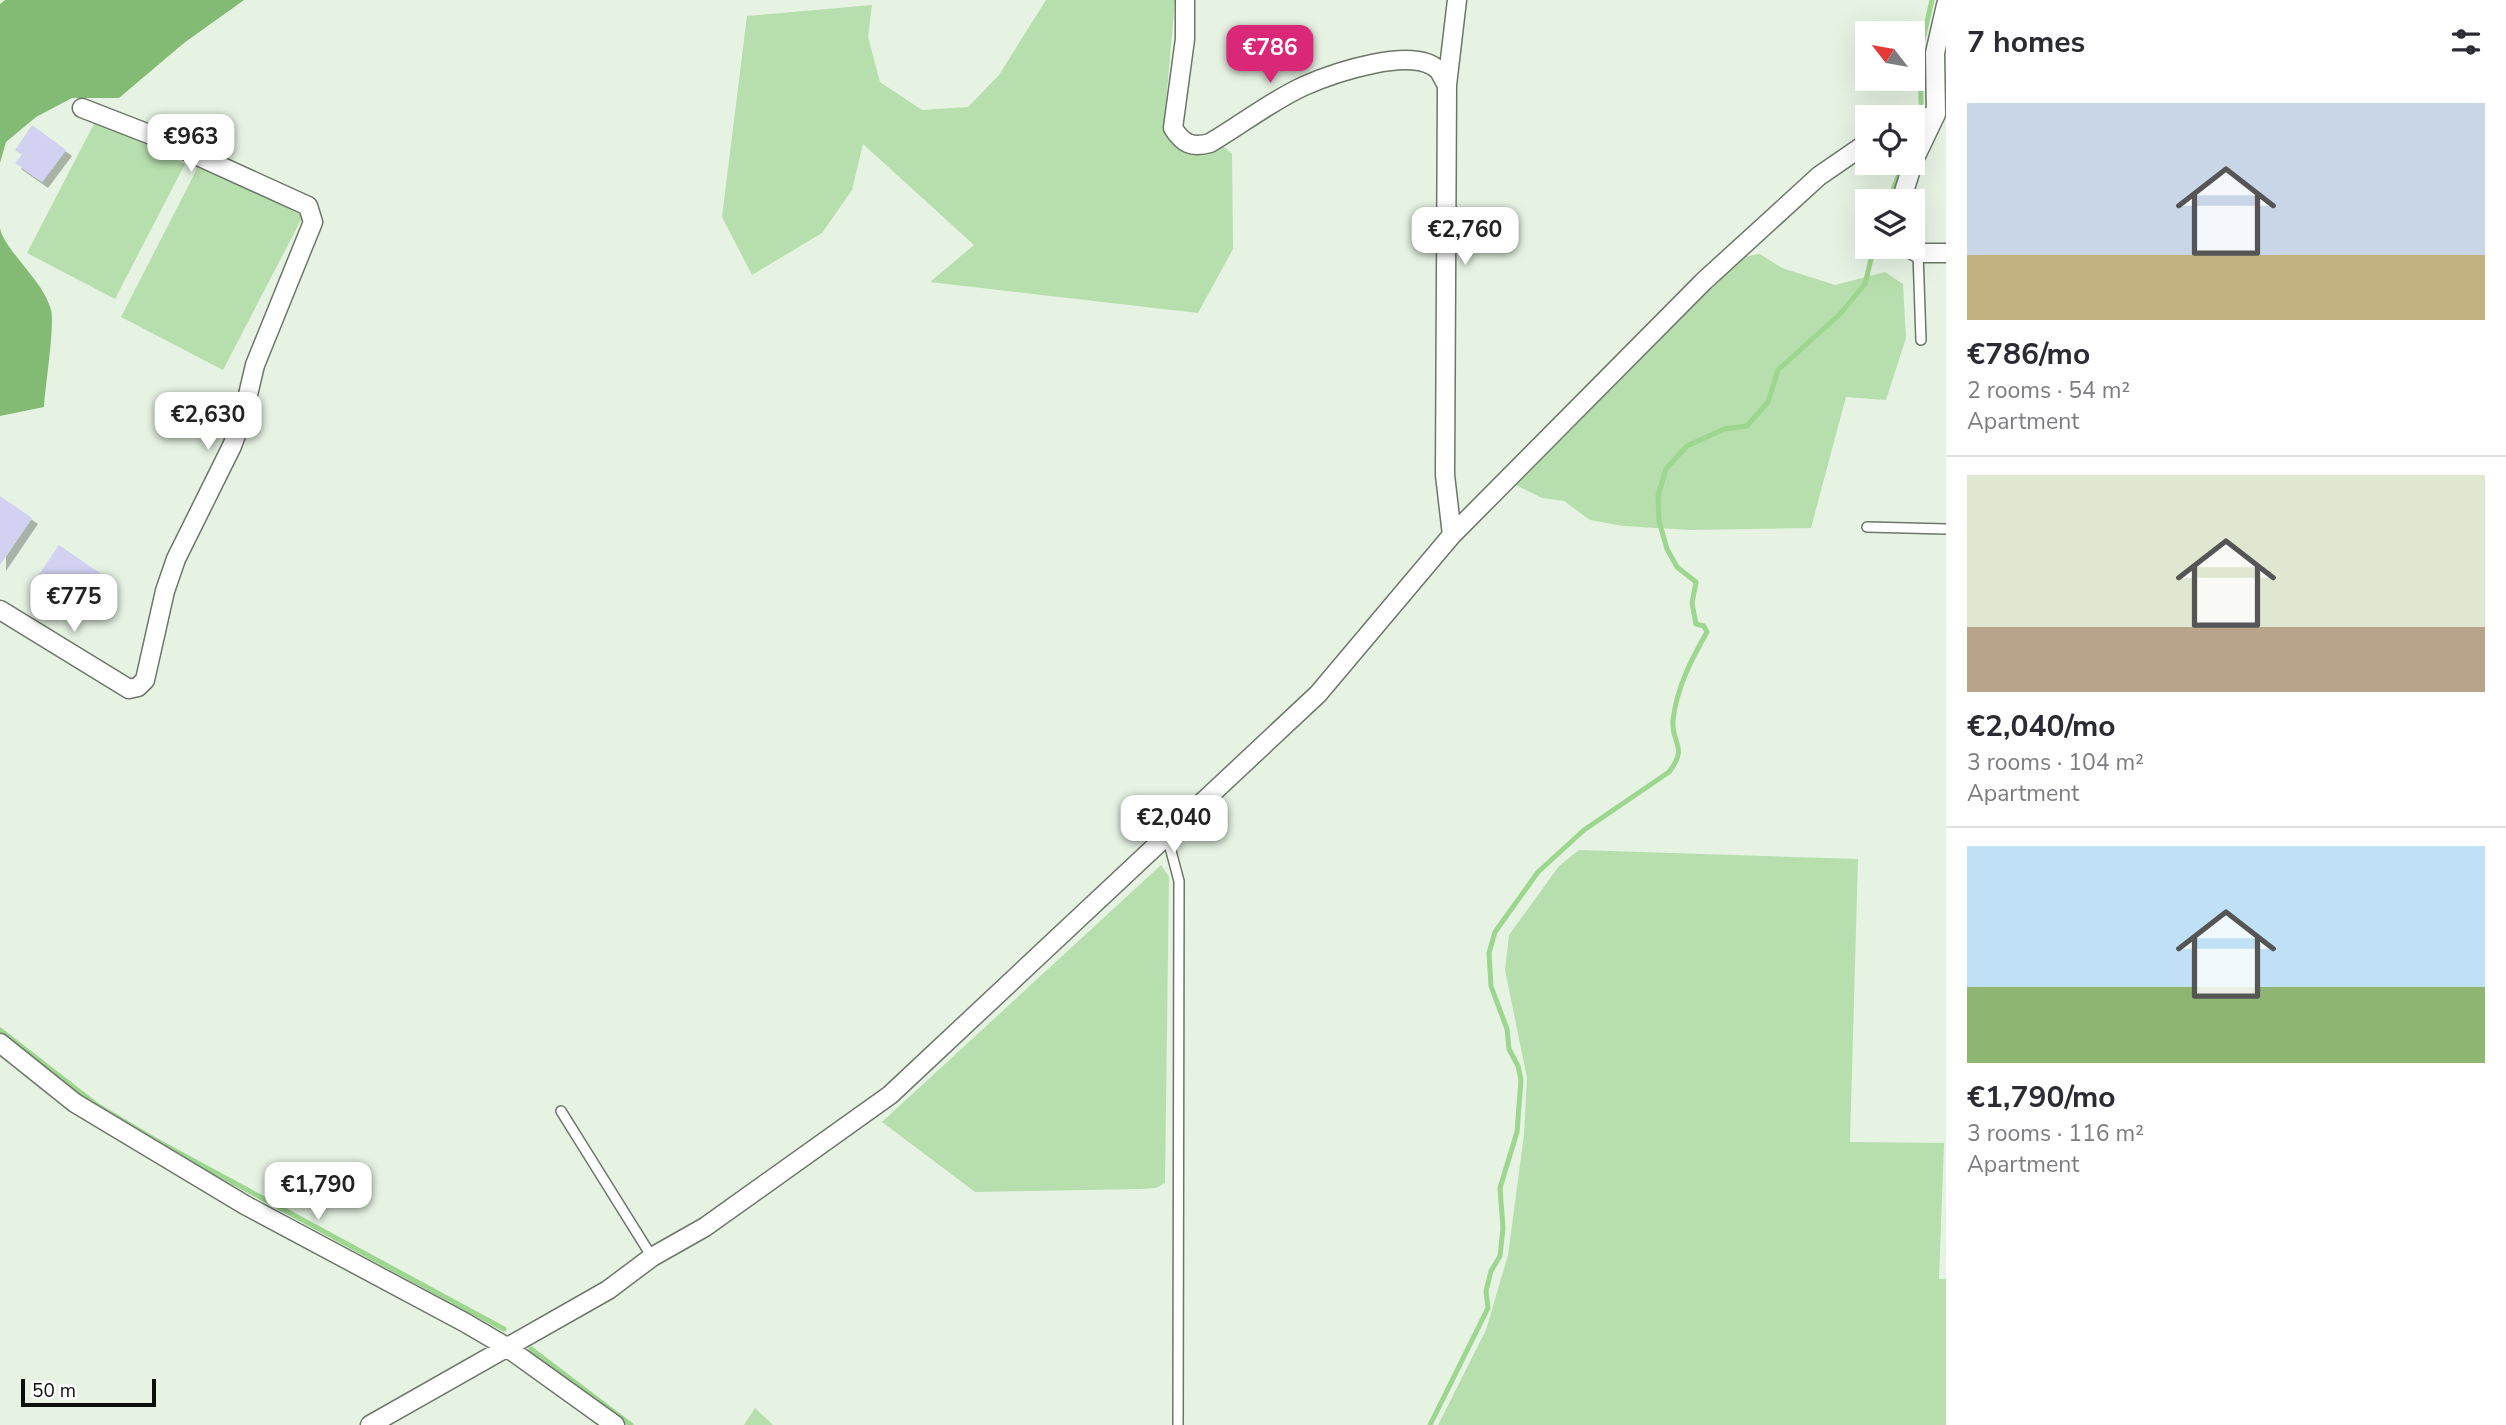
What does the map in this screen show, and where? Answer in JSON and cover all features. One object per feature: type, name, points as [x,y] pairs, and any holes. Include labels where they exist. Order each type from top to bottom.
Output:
[{"type":"street","points":[[1185,0],[1185,39],[1173,128],[1187,144],[1196,147],[1210,143],[1302,87],[1360,67],[1405,60],[1427,62],[1438,70],[1447,85]]},
{"type":"street","points":[[1452,535],[1445,464],[1447,85],[1457,0]]},
{"type":"street","points":[[1925,137],[1936,114],[1935,53],[1946,5]]},
{"type":"street","points":[[0,610],[128,689],[138,687],[145,680],[165,591],[176,559],[232,446],[243,416],[255,365],[313,222],[308,206],[154,136],[82,108]]},
{"type":"street","points":[[1925,118],[1936,114]]},
{"type":"street","points":[[370,1425],[505,1346],[608,1290],[652,1257],[705,1227],[890,1095],[1318,694],[1452,535],[1704,281],[1819,176],[1855,151]]},
{"type":"street","points":[[1925,251],[1946,253]]},
{"type":"street","points":[[0,1043],[75,1103],[223,1192],[505,1346],[615,1425]]},
{"type":"lane","points":[[1913,259],[1921,340]]},
{"type":"lane","points":[[1867,527],[1946,529]]},
{"type":"lane","points":[[1167,836],[1179,881],[1178,1425]]},
{"type":"lane","points":[[561,1111],[652,1257]]},
{"type":"green space","points":[[5,0],[244,0],[184,43],[119,98],[72,98],[36,117],[6,142],[0,163],[0,4]]},
{"type":"green space","points":[[1046,0],[1175,0],[1164,126],[1169,140],[1187,152],[1222,145],[1232,154],[1233,249],[1198,313],[930,282],[974,245],[863,144],[852,190],[822,233],[752,275],[722,217],[747,16],[872,5],[868,37],[880,82],[922,110],[968,107],[999,75]]},
{"type":"green space","points":[[97,118],[185,164],[115,299],[27,253]]},
{"type":"green space","points":[[200,163],[303,216],[223,370],[121,317]]},
{"type":"green space","points":[[0,228],[9,246],[41,288],[52,318],[44,407],[0,416]]},
{"type":"green space","points":[[1760,254],[1782,268],[1835,285],[1885,272],[1903,284],[1906,338],[1886,400],[1846,397],[1811,528],[1690,530],[1623,526],[1590,520],[1564,501],[1542,498],[1516,485],[1743,257]]},
{"type":"green space","points":[[1579,850],[1858,859],[1850,1142],[1944,1143],[1939,1279],[1946,1279],[1946,1425],[1438,1425],[1486,1330],[1508,1255],[1524,1135],[1527,1078],[1505,970],[1509,935],[1559,866]]},
{"type":"green space","points":[[1161,865],[1169,877],[1165,1183],[1156,1188],[1141,1189],[975,1192],[882,1122]]},
{"type":"green space","points":[[755,1408],[773,1425],[744,1425]]},
{"type":"building","points":[[32,125],[66,150],[42,182],[15,163],[22,155],[15,150]]},
{"type":"building","points":[[0,496],[32,518],[0,565]]},
{"type":"building","points":[[59,545],[107,578],[87,608],[38,576]]},
{"type":"waterway","points":[[1921,103],[1920,52],[1932,0]]},
{"type":"waterway","points":[[1893,189],[1899,175]]},
{"type":"waterway","points":[[1430,1425],[1488,1308],[1486,1291],[1491,1271],[1500,1256],[1503,1228],[1500,1188],[1517,1132],[1521,1080],[1518,1066],[1509,1049],[1507,1029],[1491,986],[1489,953],[1495,932],[1538,872],[1584,830],[1669,772],[1678,756],[1673,728],[1675,708],[1686,674],[1707,632],[1704,626],[1696,624],[1692,603],[1696,582],[1677,567],[1667,549],[1659,521],[1658,496],[1666,469],[1687,446],[1724,429],[1747,426],[1768,402],[1778,370],[1840,314],[1865,284],[1871,259]]},
{"type":"waterway","points":[[0,1030],[98,1106],[155,1140],[504,1329]]},
{"type":"waterway","points":[[531,1349],[631,1425]]}]
